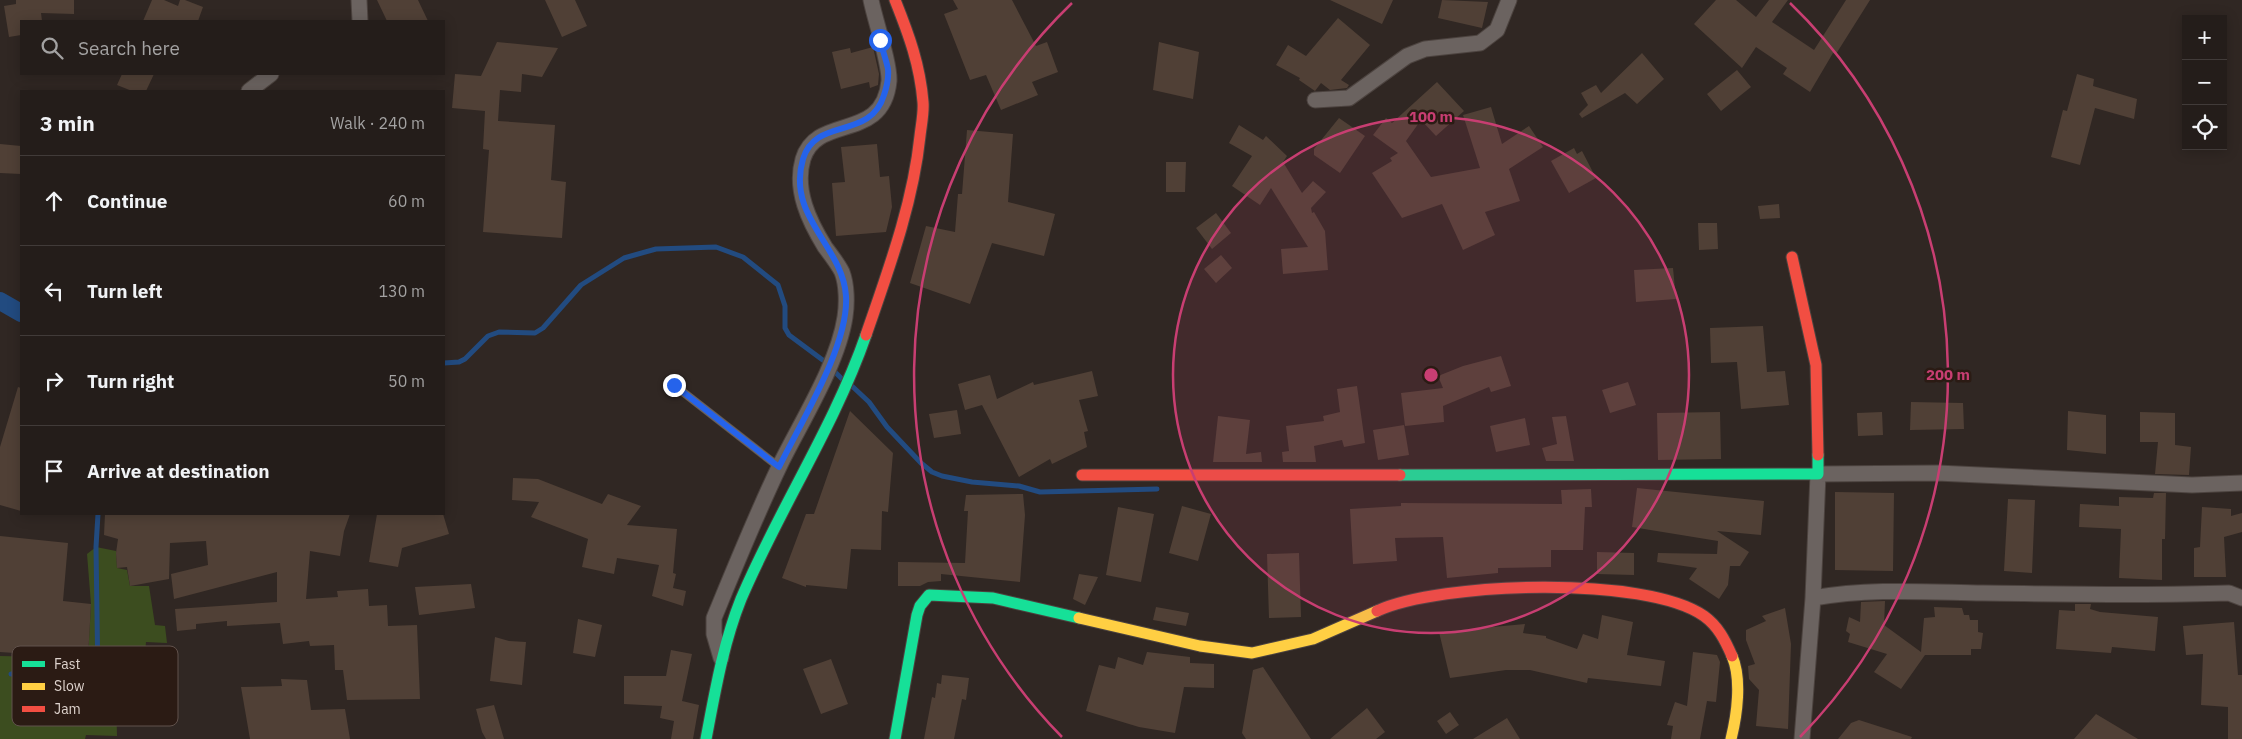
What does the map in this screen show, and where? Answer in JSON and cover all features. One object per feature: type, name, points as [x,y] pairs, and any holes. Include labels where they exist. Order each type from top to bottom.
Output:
[{"type":"street","points":[[359,0],[360,20]]},
{"type":"street","points":[[721,660],[714,634],[714,618],[779,467],[830,365],[845,318],[845,288],[842,273],[821,241],[804,208],[800,179],[803,158],[817,138],[830,131],[859,124],[876,114],[882,102],[889,82],[888,68],[871,0]]},
{"type":"street","points":[[706,739],[721,660],[741,600],[852,376],[891,263],[910,192],[922,124],[921,77],[915,51],[895,0]]},
{"type":"street","points":[[1315,100],[1349,98],[1407,56],[1425,48],[1480,43],[1497,30],[1508,0]]},
{"type":"street","points":[[250,90],[270,75]]},
{"type":"street","points":[[1792,257],[1816,366],[1818,474],[1813,598],[1802,739]]},
{"type":"street","points":[[1082,475],[1937,473],[2192,485],[2242,483]]},
{"type":"street","points":[[895,739],[916,615],[920,606],[929,595],[993,598],[1200,646],[1256,653],[1316,639],[1375,610],[1404,601],[1461,593],[1537,589],[1598,590],[1655,595],[1683,606],[1714,624],[1726,638],[1736,665],[1737,689],[1731,739]]},
{"type":"street","points":[[1813,598],[1852,592],[1922,591],[1981,593],[2230,593],[2242,598]]},
{"type":"lane","points":[[674,385],[779,467]]},
{"type":"green space","points":[[96,547],[116,551],[117,568],[127,570],[130,586],[149,586],[155,625],[165,626],[167,643],[146,642],[146,646],[89,646],[91,604],[87,554]]},
{"type":"green space","points":[[0,656],[12,656],[12,726],[117,726],[117,736],[86,735],[85,739],[0,739]]},
{"type":"building","points":[[16,0],[74,0],[74,14],[41,13],[42,20],[20,20],[20,35],[9,37],[4,6],[16,4]]},
{"type":"building","points":[[152,0],[164,0],[178,6],[180,0],[185,0],[203,7],[198,20],[143,20]]},
{"type":"building","points":[[377,0],[418,0],[428,20],[387,20]]},
{"type":"building","points":[[545,0],[575,0],[587,26],[562,37]]},
{"type":"building","points":[[953,0],[1012,0],[1036,46],[1047,42],[1058,72],[1032,82],[1038,95],[1001,110],[986,75],[970,80],[944,14],[958,9]]},
{"type":"building","points":[[1330,0],[1393,0],[1382,24]]},
{"type":"building","points":[[1442,0],[1488,2],[1482,28],[1438,18]]},
{"type":"building","points":[[1716,0],[1736,0],[1756,17],[1769,0],[1788,0],[1772,22],[1814,50],[1846,0],[1870,0],[1836,54],[1833,53],[1810,92],[1783,74],[1787,68],[1756,47],[1742,68],[1694,24]]},
{"type":"building","points":[[1338,18],[1370,45],[1341,80],[1349,85],[1347,88],[1330,90],[1321,83],[1315,91],[1299,80],[1300,78],[1276,65],[1288,45],[1306,56]]},
{"type":"building","points":[[497,42],[558,48],[542,77],[522,74],[521,92],[500,90],[498,121],[555,125],[551,180],[566,182],[562,238],[483,232],[489,150],[483,149],[485,111],[452,108],[455,74],[481,76]]},
{"type":"building","points":[[1159,42],[1199,52],[1193,99],[1153,90]]},
{"type":"building","points":[[873,47],[879,74],[878,85],[870,88],[869,82],[841,89],[832,52],[850,48],[851,53]]},
{"type":"building","points":[[1642,53],[1664,79],[1637,104],[1625,93],[1582,118],[1579,114],[1588,105],[1581,93],[1596,85],[1601,93]]},
{"type":"building","points":[[1737,70],[1751,87],[1721,111],[1707,94]]},
{"type":"building","points":[[2077,74],[2094,79],[2093,86],[2137,99],[2134,119],[2095,108],[2080,165],[2051,157],[2063,110],[2067,111]]},
{"type":"building","points":[[122,75],[154,75],[146,90],[130,90],[117,85]]},
{"type":"building","points":[[1437,82],[1464,111],[1436,136],[1421,120],[1406,141],[1431,177],[1480,168],[1463,115],[1491,107],[1502,144],[1529,126],[1543,147],[1509,169],[1520,201],[1485,212],[1495,235],[1463,250],[1442,204],[1402,218],[1372,173],[1392,161],[1390,158],[1398,153],[1373,135],[1386,118],[1392,123]]},
{"type":"building","points":[[1339,118],[1365,136],[1340,173],[1314,155],[1314,149]]},
{"type":"building","points":[[1239,125],[1263,140],[1266,136],[1287,156],[1283,162],[1302,193],[1313,181],[1326,192],[1311,208],[1312,213],[1314,212],[1325,231],[1328,270],[1283,274],[1281,249],[1308,247],[1271,188],[1260,205],[1232,186],[1252,156],[1229,143]]},
{"type":"building","points":[[967,130],[1013,134],[1008,202],[1055,214],[1044,256],[992,243],[970,304],[910,283],[926,226],[955,232],[958,194],[962,194]]},
{"type":"building","points":[[0,144],[20,146],[20,174],[0,173]]},
{"type":"building","points":[[877,144],[880,177],[889,176],[892,207],[886,232],[836,236],[832,183],[845,182],[841,147]]},
{"type":"building","points":[[1574,148],[1577,154],[1582,151],[1596,178],[1569,193],[1551,161]]},
{"type":"building","points":[[1166,162],[1186,162],[1185,192],[1166,192]]},
{"type":"building","points":[[1779,204],[1780,218],[1760,219],[1758,206]]},
{"type":"building","points":[[1216,213],[1231,233],[1212,249],[1196,228]]},
{"type":"building","points":[[1698,223],[1717,223],[1718,249],[1699,250]]},
{"type":"building","points":[[1221,255],[1232,268],[1216,283],[1204,269]]},
{"type":"building","points":[[1673,268],[1676,299],[1636,302],[1634,270]]},
{"type":"building","points":[[1763,326],[1767,372],[1785,371],[1789,405],[1741,409],[1737,362],[1711,363],[1710,328]]},
{"type":"building","points":[[1501,356],[1511,386],[1491,392],[1489,387],[1443,406],[1444,422],[1405,426],[1401,393],[1443,388],[1438,376],[1463,366]]},
{"type":"building","points":[[1092,371],[1098,396],[1079,400],[1088,431],[1084,432],[1087,447],[1052,464],[1050,459],[1019,477],[982,405],[965,410],[958,384],[990,375],[997,399],[1033,382],[1034,385]]},
{"type":"building","points":[[1628,382],[1636,405],[1610,413],[1602,390]]},
{"type":"building","points":[[1357,386],[1365,443],[1344,447],[1342,440],[1314,446],[1316,462],[1283,462],[1282,452],[1289,451],[1286,426],[1324,421],[1323,416],[1340,412],[1337,389]]},
{"type":"building","points":[[18,387],[20,388],[20,511],[0,505],[0,447]]},
{"type":"building","points":[[1911,402],[1963,403],[1964,429],[1910,430]]},
{"type":"building","points":[[957,410],[961,434],[934,438],[929,414]]},
{"type":"building","points":[[850,411],[893,453],[888,512],[882,511],[881,550],[851,549],[847,589],[806,585],[806,587],[782,578],[806,514],[814,514]]},
{"type":"building","points":[[2068,411],[2106,415],[2106,454],[2067,450]]},
{"type":"building","points":[[1720,412],[1721,459],[1658,460],[1657,413]]},
{"type":"building","points":[[1882,412],[1883,435],[1858,436],[1857,413]]},
{"type":"building","points":[[2140,412],[2175,413],[2175,445],[2191,447],[2189,475],[2155,474],[2158,442],[2140,442]]},
{"type":"building","points":[[1218,416],[1250,420],[1246,454],[1261,452],[1262,462],[1213,462]]},
{"type":"building","points":[[1566,416],[1574,461],[1546,461],[1542,448],[1557,444],[1552,417]]},
{"type":"building","points":[[1525,418],[1530,445],[1496,452],[1490,426]]},
{"type":"building","points":[[1404,425],[1409,455],[1378,460],[1373,430]]},
{"type":"building","points":[[513,478],[538,479],[602,504],[608,494],[641,506],[627,525],[677,529],[673,573],[676,574],[673,588],[686,591],[683,606],[652,596],[659,565],[617,558],[614,574],[582,567],[588,539],[531,517],[539,502],[512,500]]},
{"type":"building","points":[[1637,488],[1764,501],[1761,535],[1717,531],[1749,552],[1740,566],[1730,566],[1728,585],[1719,599],[1689,579],[1697,568],[1657,562],[1658,553],[1717,554],[1718,541],[1632,527]]},
{"type":"building","points":[[1591,489],[1592,507],[1585,507],[1583,550],[1551,550],[1551,567],[1498,568],[1498,573],[1447,578],[1443,537],[1395,538],[1397,561],[1353,564],[1350,509],[1401,506],[1401,503],[1562,504],[1561,490]]},
{"type":"building","points":[[1835,492],[1894,493],[1893,571],[1835,570]]},
{"type":"building","points":[[2154,493],[2166,493],[2165,539],[2162,539],[2162,580],[2119,578],[2121,529],[2079,527],[2080,504],[2119,506],[2119,497],[2153,498]]},
{"type":"building","points":[[1023,494],[1025,515],[1020,582],[941,574],[941,581],[928,582],[920,586],[898,586],[898,562],[965,563],[968,511],[964,511],[966,495]]},
{"type":"building","points":[[2008,499],[2035,500],[2032,573],[2004,571]]},
{"type":"building","points":[[1182,506],[1211,514],[1198,561],[1169,553]]},
{"type":"building","points":[[1118,507],[1154,514],[1141,582],[1106,575]]},
{"type":"building","points":[[2202,507],[2231,509],[2231,516],[2242,513],[2242,532],[2224,537],[2226,577],[2194,577],[2194,548],[2200,547]]},
{"type":"building","points":[[105,515],[350,515],[344,531],[340,556],[310,551],[306,599],[338,597],[337,591],[368,589],[369,606],[387,605],[388,626],[417,625],[420,699],[347,700],[343,670],[335,670],[334,645],[310,646],[309,641],[283,644],[280,623],[227,626],[227,621],[196,624],[196,629],[177,631],[175,609],[277,602],[277,572],[174,599],[171,574],[208,565],[206,541],[170,543],[169,579],[130,586],[127,567],[117,568],[116,553],[118,539],[104,535]]},
{"type":"building","points":[[377,515],[443,515],[449,534],[402,548],[398,567],[369,562]]},
{"type":"building","points":[[0,536],[68,543],[63,601],[91,604],[89,646],[12,646],[12,653],[0,652]]},
{"type":"building","points":[[1597,552],[1634,553],[1634,575],[1597,574]]},
{"type":"building","points":[[1299,553],[1301,617],[1269,618],[1267,554]]},
{"type":"building","points":[[1079,574],[1098,577],[1085,605],[1073,599]]},
{"type":"building","points":[[471,584],[475,608],[419,615],[415,587]]},
{"type":"building","points":[[1885,601],[1884,625],[1921,652],[1924,618],[1935,617],[1934,607],[1962,608],[1964,615],[1969,615],[1970,620],[1978,620],[1978,632],[1983,633],[1981,649],[1971,649],[1971,655],[1925,655],[1901,689],[1874,672],[1887,654],[1848,642],[1850,634],[1846,631],[1849,617],[1860,622],[1861,602]]},
{"type":"building","points":[[2075,604],[2091,604],[2090,609],[2100,612],[2158,617],[2155,651],[2112,647],[2111,653],[2056,649],[2059,610],[2075,611]]},
{"type":"building","points":[[1156,607],[1189,613],[1186,626],[1153,620]]},
{"type":"building","points":[[1785,608],[1791,644],[1788,729],[1756,726],[1759,690],[1749,679],[1748,666],[1755,664],[1746,640],[1746,630],[1766,621],[1762,616]]},
{"type":"building","points":[[1602,615],[1633,622],[1627,655],[1665,661],[1661,686],[1588,678],[1587,683],[1530,670],[1506,670],[1450,678],[1439,632],[1525,624],[1523,633],[1546,636],[1546,638],[1577,649],[1583,634],[1598,639]]},
{"type":"building","points":[[578,619],[602,625],[595,657],[573,653]]},
{"type":"building","points":[[2234,622],[2238,675],[2242,675],[2242,739],[2228,739],[2228,707],[2201,705],[2203,654],[2186,655],[2183,626]]},
{"type":"building","points":[[495,637],[509,641],[526,642],[522,685],[490,681]]},
{"type":"building","points":[[671,650],[692,654],[682,701],[699,705],[693,739],[671,739],[674,721],[660,718],[662,706],[624,704],[624,676],[666,676]]},
{"type":"building","points":[[1147,652],[1190,657],[1190,663],[1214,664],[1214,688],[1184,687],[1175,733],[1139,727],[1086,711],[1099,665],[1115,669],[1118,657],[1143,665]]},
{"type":"building","points":[[1693,652],[1717,655],[1720,662],[1716,702],[1707,701],[1700,739],[1671,739],[1673,726],[1667,725],[1675,702],[1687,706]]},
{"type":"building","points":[[831,659],[848,704],[821,714],[803,669]]},
{"type":"building","points":[[1263,667],[1311,739],[1246,739],[1242,733],[1253,670]]},
{"type":"building","points":[[942,675],[969,678],[966,700],[962,699],[954,739],[924,739],[932,697],[935,698],[937,683],[941,684]]},
{"type":"building","points":[[281,679],[307,680],[311,710],[345,709],[350,739],[250,739],[241,687],[282,686]]},
{"type":"building","points":[[494,705],[504,739],[486,739],[482,732],[476,709]]},
{"type":"building","points":[[1367,708],[1385,732],[1376,739],[1330,739]]},
{"type":"building","points":[[1450,712],[1459,725],[1446,734],[1437,721]]},
{"type":"building","points":[[2096,714],[2138,739],[2074,739]]},
{"type":"building","points":[[1507,718],[1520,739],[1473,739]]},
{"type":"building","points":[[1859,720],[1912,737],[1911,739],[1838,739],[1851,723]]},
{"type":"waterway","points":[[445,363],[459,362],[465,359],[488,336],[499,332],[535,333],[543,328],[581,285],[624,258],[656,249],[716,247],[743,257],[778,285],[785,306],[785,328],[789,335],[824,361],[844,381]]},
{"type":"waterway","points":[[0,301],[20,312]]},
{"type":"waterway","points":[[853,387],[869,402],[887,427],[921,463],[932,472],[942,476],[972,482],[1019,486],[1040,492],[1157,489]]},
{"type":"waterway","points":[[97,646],[96,547],[98,515]]},
{"type":"traffic: fast","points":[[706,739],[724,651],[741,599],[838,402],[866,335]]},
{"type":"traffic: fast","points":[[1400,475],[1818,474],[1818,455]]},
{"type":"traffic: fast","points":[[895,739],[917,615],[920,606],[929,595],[993,598],[1079,618]]},
{"type":"traffic: slow","points":[[1079,618],[1200,646],[1252,653],[1313,639],[1377,611]]},
{"type":"traffic: slow","points":[[1731,739],[1737,708],[1738,686],[1732,656]]},
{"type":"traffic: jam","points":[[866,335],[906,212],[917,161],[923,115],[922,88],[917,63],[895,0]]},
{"type":"traffic: jam","points":[[1792,257],[1816,365],[1818,455]]},
{"type":"traffic: jam","points":[[1082,475],[1400,475]]},
{"type":"traffic: jam","points":[[1377,611],[1407,601],[1493,589],[1542,587],[1592,589],[1637,594],[1676,603],[1704,616],[1721,634],[1732,656]]},
{"type":"route","points":[[674,385],[779,467],[830,365],[845,318],[846,296],[842,273],[821,241],[804,208],[800,179],[803,158],[808,148],[817,138],[830,131],[859,124],[876,114],[889,82],[888,68],[880,40]]}]
